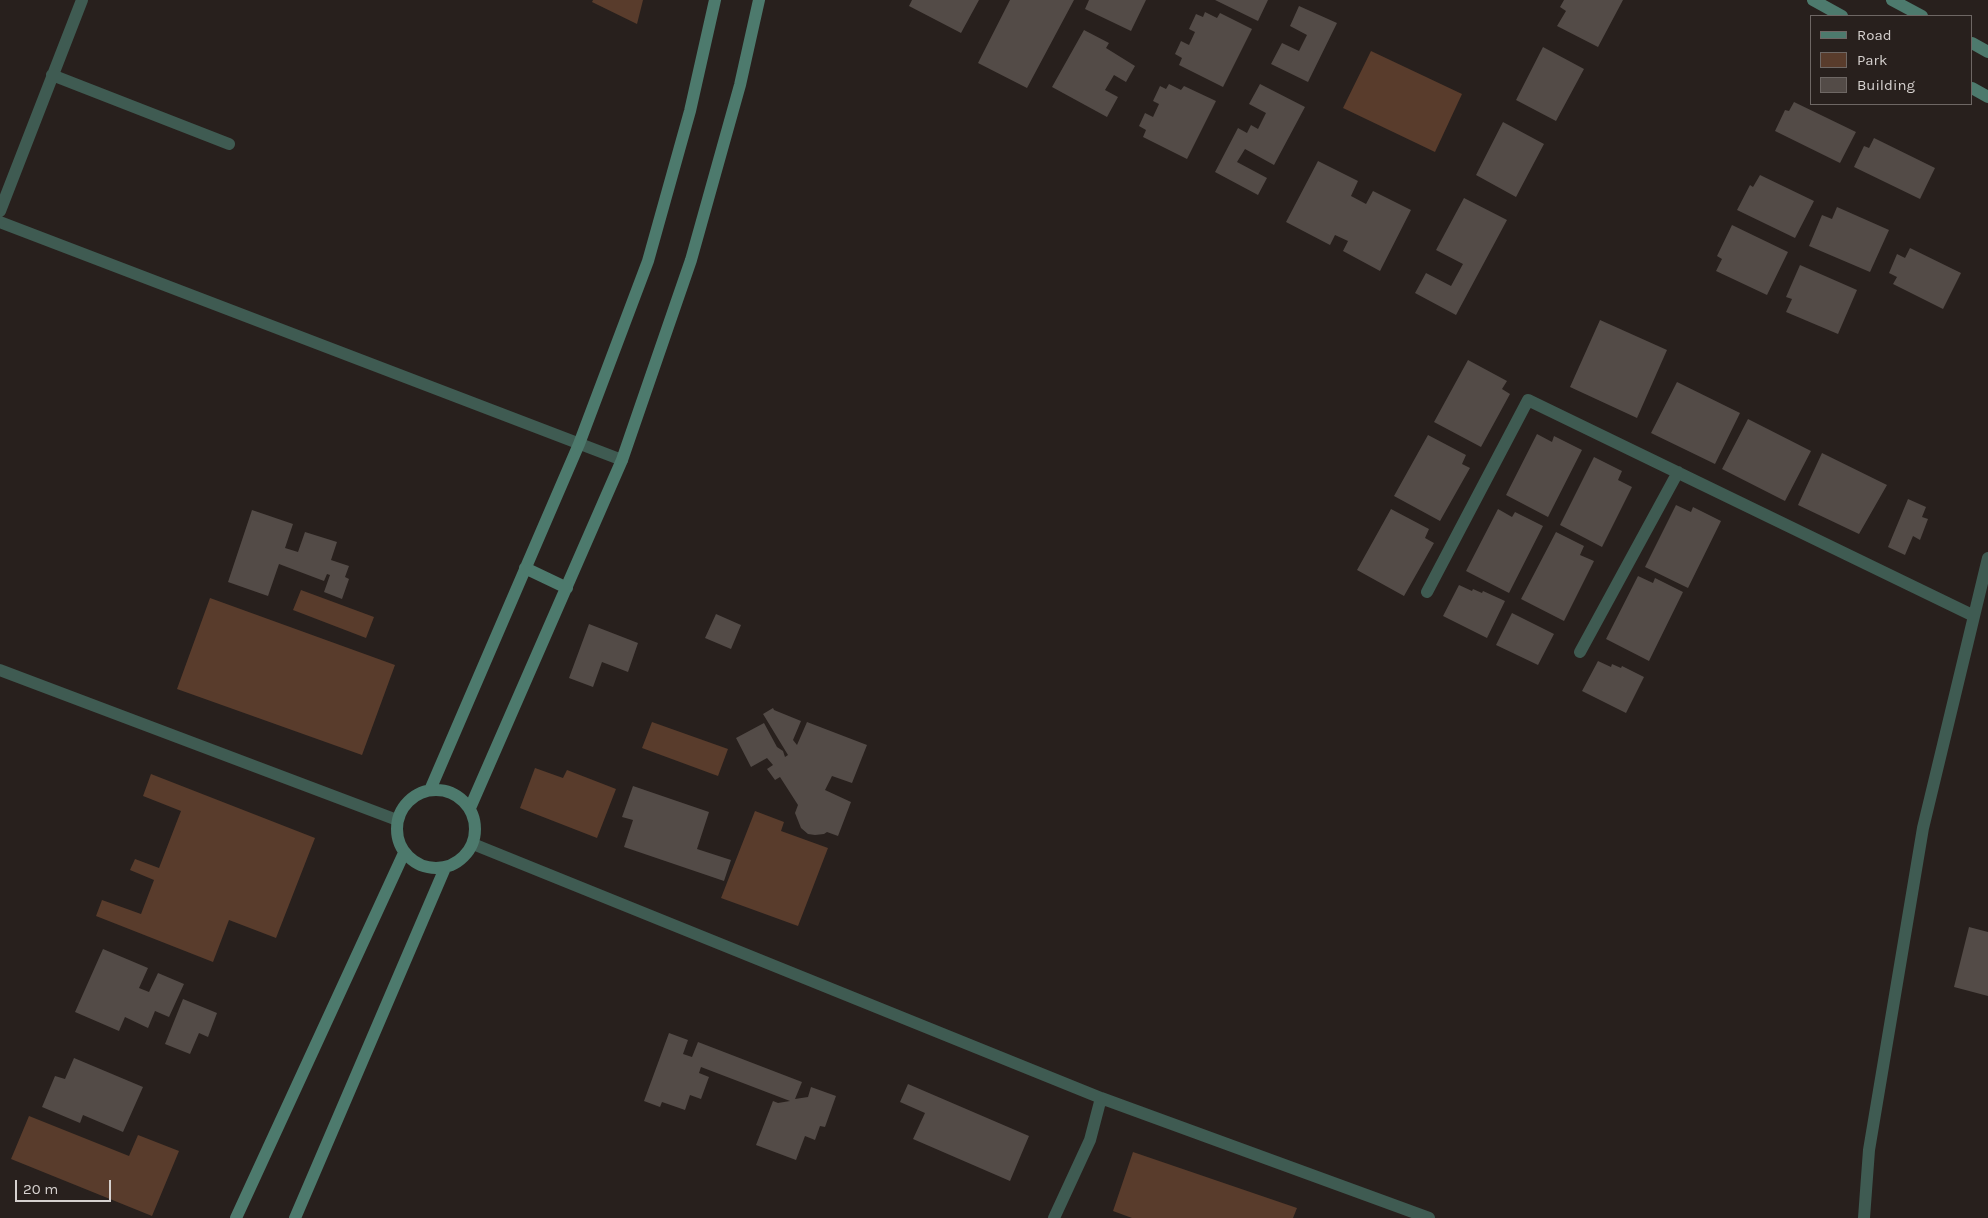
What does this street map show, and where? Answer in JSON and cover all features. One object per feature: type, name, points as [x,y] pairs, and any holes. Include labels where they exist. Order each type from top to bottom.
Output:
[{"type":"street","points":[[0,211],[82,0]]},
{"type":"street","points":[[430,790],[579,444],[648,261],[690,111],[715,0]]},
{"type":"street","points":[[470,808],[622,460],[691,260],[737,93],[758,0]]},
{"type":"street","points":[[1813,0],[1840,15]]},
{"type":"street","points":[[1892,0],[1920,15]]},
{"type":"street","points":[[1973,44],[1988,52]]},
{"type":"street","points":[[52,74],[229,144]]},
{"type":"street","points":[[1973,89],[1988,97]]},
{"type":"street","points":[[0,222],[622,460]]},
{"type":"street","points":[[1427,592],[1528,400],[1974,616]]},
{"type":"street","points":[[1580,652],[1678,472]]},
{"type":"street","points":[[1864,1218],[1869,1150],[1922,828],[1988,558]]},
{"type":"street","points":[[525,568],[566,588]]},
{"type":"street","points":[[0,670],[398,820]]},
{"type":"street","points":[[430,790],[442,790],[453,793],[470,808],[475,819],[476,832],[473,844],[466,856],[457,863],[445,868],[434,869],[413,861],[404,853],[399,843],[398,820],[402,810],[409,800],[430,790]]},
{"type":"street","points":[[473,844],[1101,1098],[1429,1218]]},
{"type":"street","points":[[236,1218],[404,853]]},
{"type":"street","points":[[295,1218],[445,868]]},
{"type":"street","points":[[1054,1218],[1090,1140],[1101,1098]]},
{"type":"green space","points":[[593,0],[643,0],[637,24],[592,2]]},
{"type":"green space","points":[[1371,51],[1462,94],[1435,152],[1343,108]]},
{"type":"green space","points":[[301,590],[374,617],[366,638],[293,610]]},
{"type":"green space","points":[[210,598],[395,665],[362,755],[177,689]]},
{"type":"green space","points":[[652,722],[728,749],[718,776],[642,748]]},
{"type":"green space","points":[[535,768],[563,778],[567,770],[616,789],[597,838],[520,808]]},
{"type":"green space","points":[[151,774],[315,838],[276,938],[229,920],[213,962],[96,916],[102,900],[141,914],[154,880],[130,870],[135,859],[159,868],[181,811],[143,796]]},
{"type":"green space","points":[[755,811],[784,822],[781,831],[828,848],[798,926],[721,898]]},
{"type":"green space","points":[[29,1116],[129,1156],[138,1135],[179,1151],[152,1216],[11,1159]]},
{"type":"green space","points":[[1133,1152],[1297,1208],[1293,1218],[1132,1218],[1113,1211]]},
{"type":"building","points":[[912,0],[979,0],[961,33],[909,6]]},
{"type":"building","points":[[1010,0],[1074,0],[1027,88],[978,63]]},
{"type":"building","points":[[1089,0],[1146,0],[1131,31],[1085,9]]},
{"type":"building","points":[[1215,0],[1268,0],[1258,21]]},
{"type":"building","points":[[1564,0],[1623,0],[1598,47],[1557,26],[1566,11],[1560,7]]},
{"type":"building","points":[[1299,6],[1337,23],[1308,82],[1271,64],[1282,43],[1299,51],[1307,35],[1290,26]]},
{"type":"building","points":[[1205,12],[1217,18],[1220,13],[1252,29],[1223,87],[1179,65],[1182,58],[1175,54],[1181,41],[1189,45],[1195,32],[1189,29],[1196,14],[1203,17]]},
{"type":"building","points":[[1084,30],[1109,43],[1106,48],[1135,66],[1126,82],[1114,75],[1105,90],[1118,97],[1107,117],[1052,87]]},
{"type":"building","points":[[1543,47],[1584,69],[1556,121],[1516,100]]},
{"type":"building","points":[[1169,84],[1181,90],[1184,86],[1216,101],[1187,159],[1143,137],[1146,130],[1139,126],[1145,113],[1153,117],[1159,104],[1153,101],[1160,86],[1166,89]]},
{"type":"building","points":[[1260,84],[1305,107],[1274,165],[1245,149],[1237,162],[1267,178],[1258,195],[1215,172],[1238,128],[1247,133],[1251,125],[1258,129],[1266,113],[1249,104]]},
{"type":"building","points":[[1794,102],[1856,132],[1840,163],[1775,131],[1785,110],[1789,111]]},
{"type":"building","points":[[1503,122],[1544,144],[1516,197],[1476,175]]},
{"type":"building","points":[[1874,138],[1935,168],[1920,199],[1854,167],[1864,146],[1869,148]]},
{"type":"building","points":[[1318,161],[1358,181],[1351,196],[1366,204],[1373,191],[1411,210],[1380,271],[1343,251],[1348,241],[1335,235],[1330,245],[1286,222]]},
{"type":"building","points":[[1760,175],[1814,201],[1795,238],[1737,210],[1750,185],[1753,187]]},
{"type":"building","points":[[1464,198],[1507,220],[1456,315],[1415,293],[1426,273],[1451,286],[1463,264],[1436,250]]},
{"type":"building","points":[[1837,207],[1889,230],[1870,272],[1809,246],[1822,215],[1832,219]]},
{"type":"building","points":[[1732,225],[1788,252],[1767,295],[1716,271],[1722,259],[1717,256]]},
{"type":"building","points":[[1910,248],[1961,273],[1943,309],[1893,284],[1897,277],[1889,273],[1897,254],[1905,258]]},
{"type":"building","points":[[1800,265],[1857,290],[1838,334],[1786,312],[1792,299],[1786,297]]},
{"type":"building","points":[[1600,320],[1667,350],[1637,418],[1570,387]]},
{"type":"building","points":[[1468,360],[1507,381],[1502,389],[1510,394],[1481,447],[1434,422]]},
{"type":"building","points":[[1677,382],[1740,413],[1715,464],[1651,433]]},
{"type":"building","points":[[1748,419],[1811,451],[1785,501],[1722,469]]},
{"type":"building","points":[[1537,434],[1552,442],[1554,436],[1582,450],[1548,517],[1506,495]]},
{"type":"building","points":[[1428,435],[1466,455],[1462,464],[1470,468],[1440,521],[1394,496]]},
{"type":"building","points":[[1822,453],[1887,485],[1859,534],[1798,505]]},
{"type":"building","points":[[1594,457],[1622,471],[1618,480],[1632,487],[1602,547],[1560,525]]},
{"type":"building","points":[[1908,499],[1926,507],[1922,517],[1928,519],[1920,540],[1913,536],[1905,555],[1888,547]]},
{"type":"building","points":[[1676,505],[1691,512],[1693,507],[1721,521],[1688,588],[1645,567]]},
{"type":"building","points":[[1391,509],[1429,529],[1425,538],[1434,543],[1404,596],[1357,570]]},
{"type":"building","points":[[1498,509],[1512,517],[1515,512],[1543,526],[1509,593],[1466,571]]},
{"type":"building","points":[[252,510],[293,524],[285,548],[298,552],[305,532],[337,542],[331,560],[349,566],[345,577],[349,579],[342,599],[324,592],[330,575],[327,574],[324,581],[279,564],[268,596],[228,582]]},
{"type":"building","points":[[1556,532],[1584,546],[1580,555],[1594,561],[1564,621],[1521,599]]},
{"type":"building","points":[[1638,576],[1653,583],[1655,578],[1683,592],[1649,661],[1606,639]]},
{"type":"building","points":[[1459,585],[1472,591],[1473,589],[1482,593],[1483,591],[1505,601],[1487,638],[1443,616]]},
{"type":"building","points":[[1512,613],[1554,634],[1538,665],[1496,645]]},
{"type":"building","points":[[716,614],[741,625],[731,649],[705,638]]},
{"type":"building","points":[[589,624],[638,643],[628,672],[602,662],[593,687],[569,678]]},
{"type":"building","points":[[1598,661],[1611,667],[1612,664],[1621,668],[1622,666],[1644,677],[1626,713],[1582,691]]},
{"type":"building","points":[[773,708],[801,721],[793,740],[797,745],[807,722],[867,745],[852,783],[832,776],[825,790],[851,802],[838,836],[827,832],[815,835],[808,834],[801,828],[795,813],[798,805],[780,777],[775,780],[767,769],[773,765],[767,758],[751,767],[736,738],[764,723],[777,747],[783,751],[785,757],[788,755],[763,714]]},
{"type":"building","points":[[633,786],[709,812],[697,849],[731,860],[724,881],[624,847],[633,820],[622,817]]},
{"type":"building","points":[[1969,927],[1988,932],[1988,996],[1954,987]]},
{"type":"building","points":[[103,949],[148,968],[139,988],[149,992],[158,973],[184,984],[169,1017],[155,1011],[148,1028],[125,1017],[119,1031],[75,1012]]},
{"type":"building","points":[[183,999],[217,1013],[208,1037],[199,1033],[190,1054],[165,1044]]},
{"type":"building","points":[[669,1033],[688,1040],[683,1054],[692,1057],[698,1042],[802,1082],[795,1099],[808,1097],[811,1087],[836,1096],[825,1127],[820,1126],[815,1140],[805,1136],[796,1160],[756,1145],[773,1101],[778,1103],[790,1101],[701,1067],[699,1073],[709,1077],[701,1099],[690,1095],[685,1110],[662,1102],[660,1107],[644,1101]]},
{"type":"building","points":[[74,1058],[143,1087],[123,1132],[83,1115],[80,1123],[42,1107],[55,1076],[65,1079]]},
{"type":"building","points":[[908,1084],[1029,1136],[1010,1181],[913,1139],[925,1113],[900,1102]]}]
